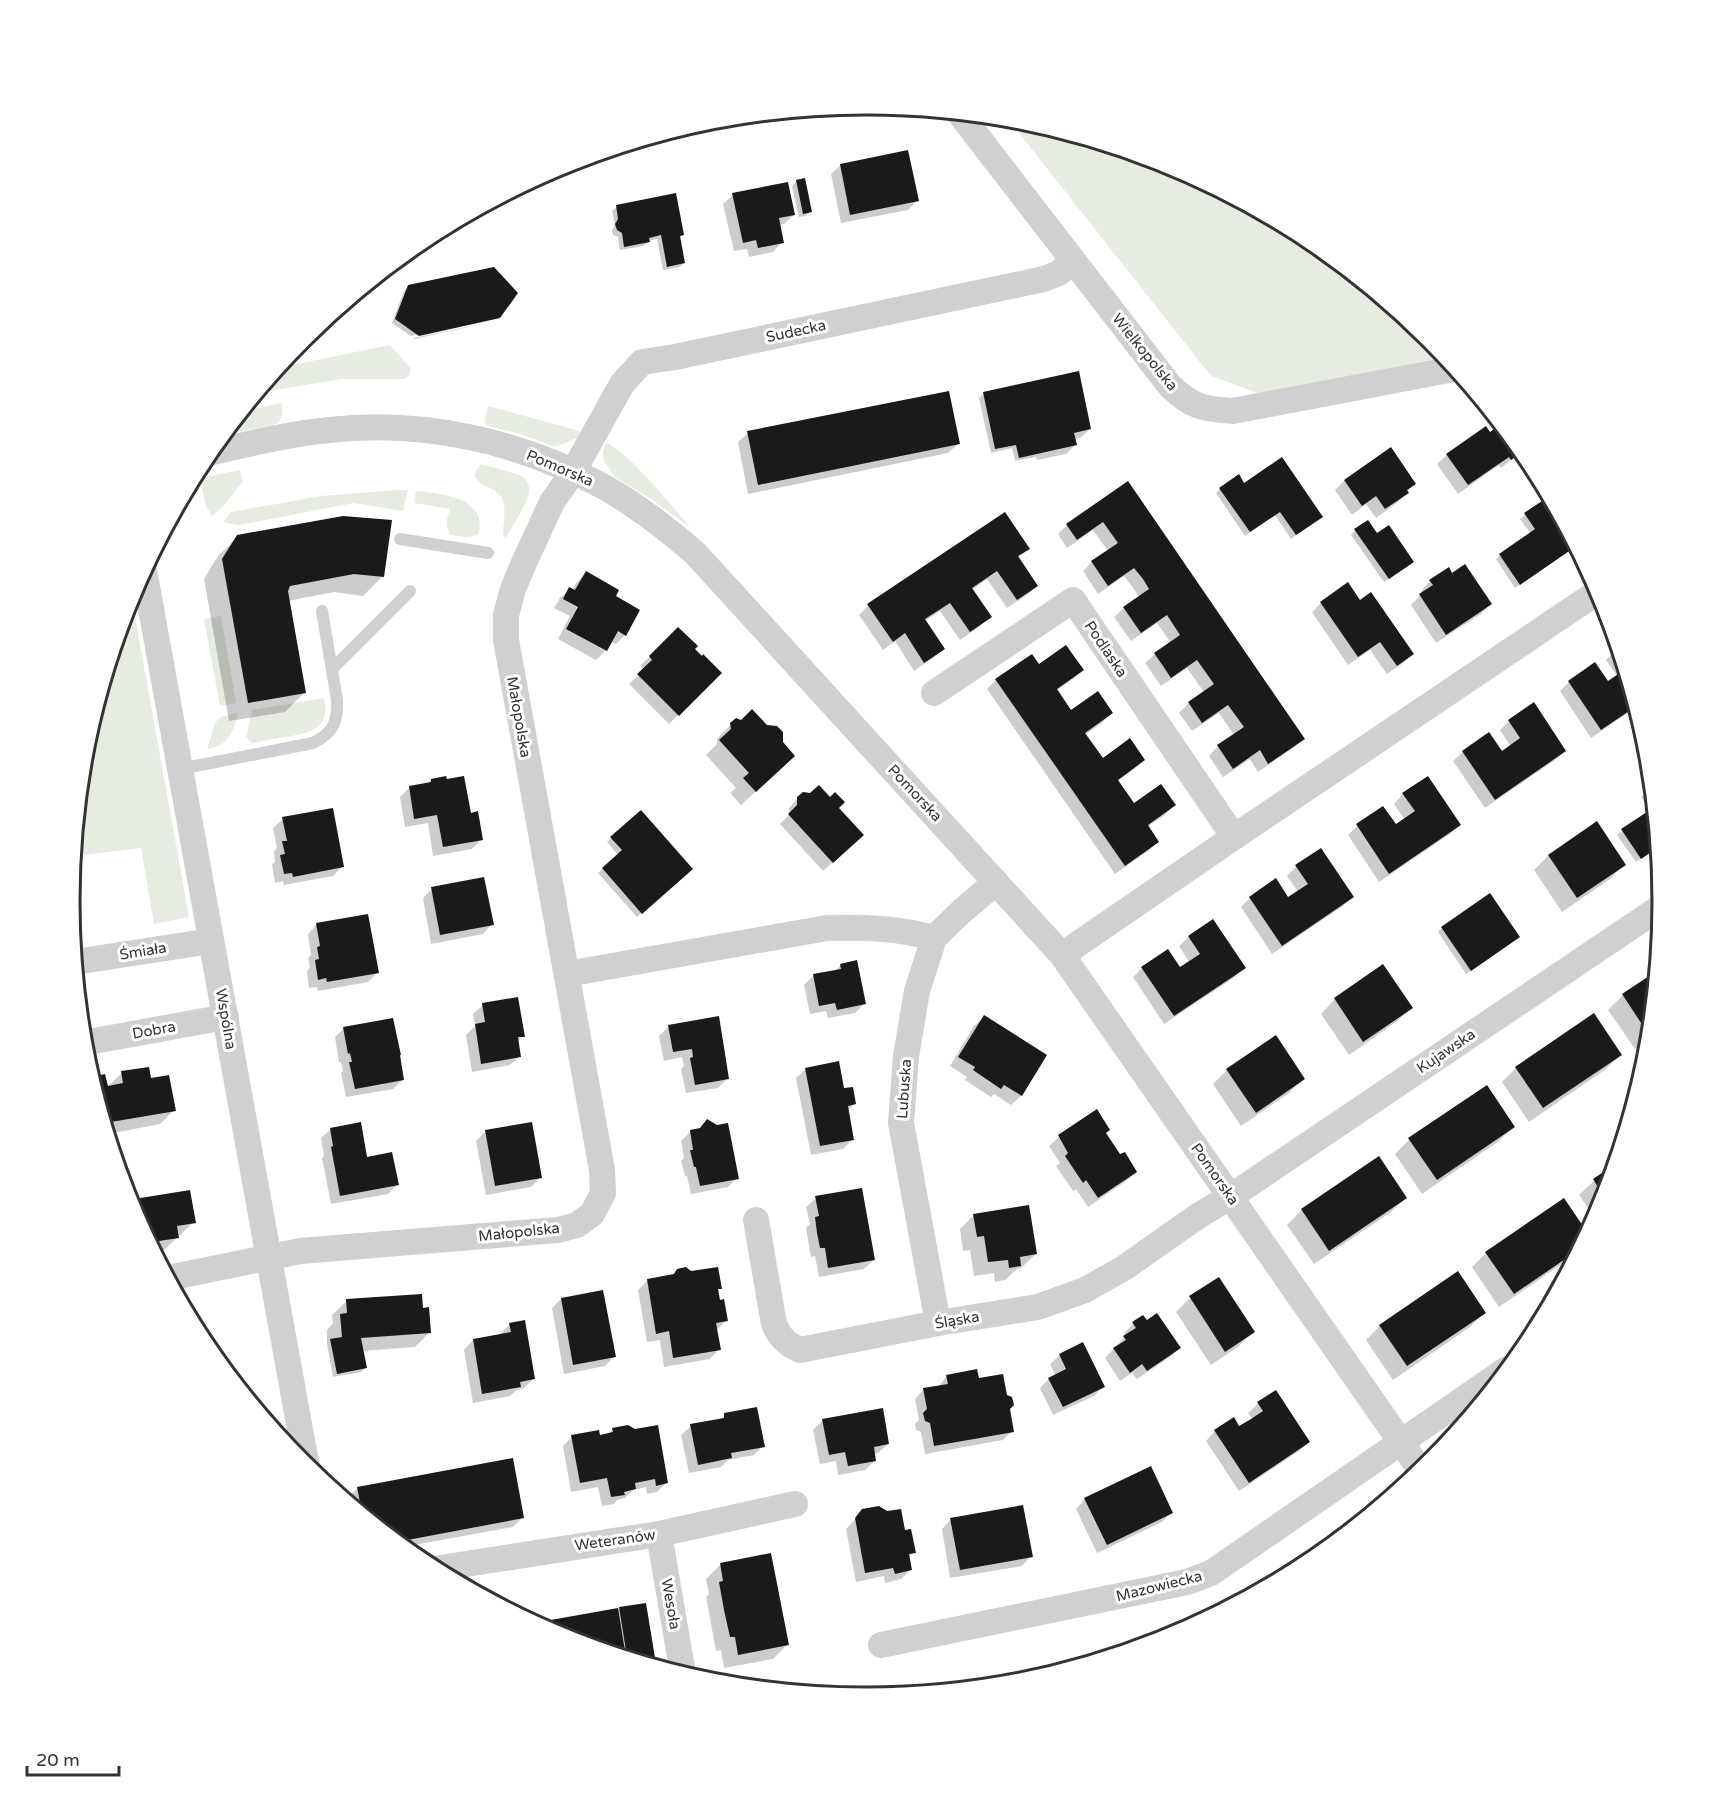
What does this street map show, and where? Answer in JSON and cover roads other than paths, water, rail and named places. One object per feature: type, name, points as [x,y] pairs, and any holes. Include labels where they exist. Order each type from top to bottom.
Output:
[{"type":"street","name":"Wielkopolska","points":[[966,122],[1170,386],[1183,398],[1206,409],[1233,411],[1445,371]]},
{"type":"street","name":"Sudecka","points":[[573,472],[622,384],[642,362],[1044,279],[1059,273],[1073,261]]},
{"type":"street","name":"Pomorska","points":[[222,450],[281,437],[330,430],[410,429],[469,437],[535,455],[608,489],[659,523],[695,553],[1062,955],[1415,1463]]},
{"type":"street","name":"Małopolska","points":[[176,1276],[300,1251],[558,1230],[577,1225],[592,1214],[603,1193],[602,1170],[506,640],[506,615],[513,589],[552,502],[573,472]]},
{"type":"street","name":"Wspólna","points":[[147,584],[305,1452]]},
{"type":"street","points":[[1062,955],[1590,597]]},
{"type":"street","name":"Podlaska","points":[[934,693],[1073,600],[1234,837]]},
{"type":"street","name":"Lubuska","points":[[938,1323],[901,1124],[906,1056],[917,991],[934,938],[996,882]]},
{"type":"street","name":"Kujawska","points":[[1230,1197],[1652,913]]},
{"type":"street","points":[[567,975],[827,928],[895,929],[934,938]]},
{"type":"street","name":"Śmiała","points":[[82,961],[211,941]]},
{"type":"street","name":"Dobra","points":[[93,1041],[226,1017]]},
{"type":"street","name":"Śląska","points":[[756,1220],[774,1324],[777,1332],[787,1344],[800,1350],[1038,1306],[1085,1290],[1124,1268],[1198,1216],[1230,1197]]},
{"type":"street","name":"Mazowiecka","points":[[881,1645],[1187,1582],[1211,1573],[1485,1384]]},
{"type":"street","name":"Weteranów","points":[[448,1567],[659,1534],[795,1504]]},
{"type":"street","name":"Wesoła","points":[[659,1534],[681,1665]]},
{"type":"lane","points":[[400,539],[488,554]]},
{"type":"lane","points":[[332,669],[410,591]]},
{"type":"lane","points":[[180,769],[313,743],[323,738],[332,729],[338,715],[322,611]]}]
